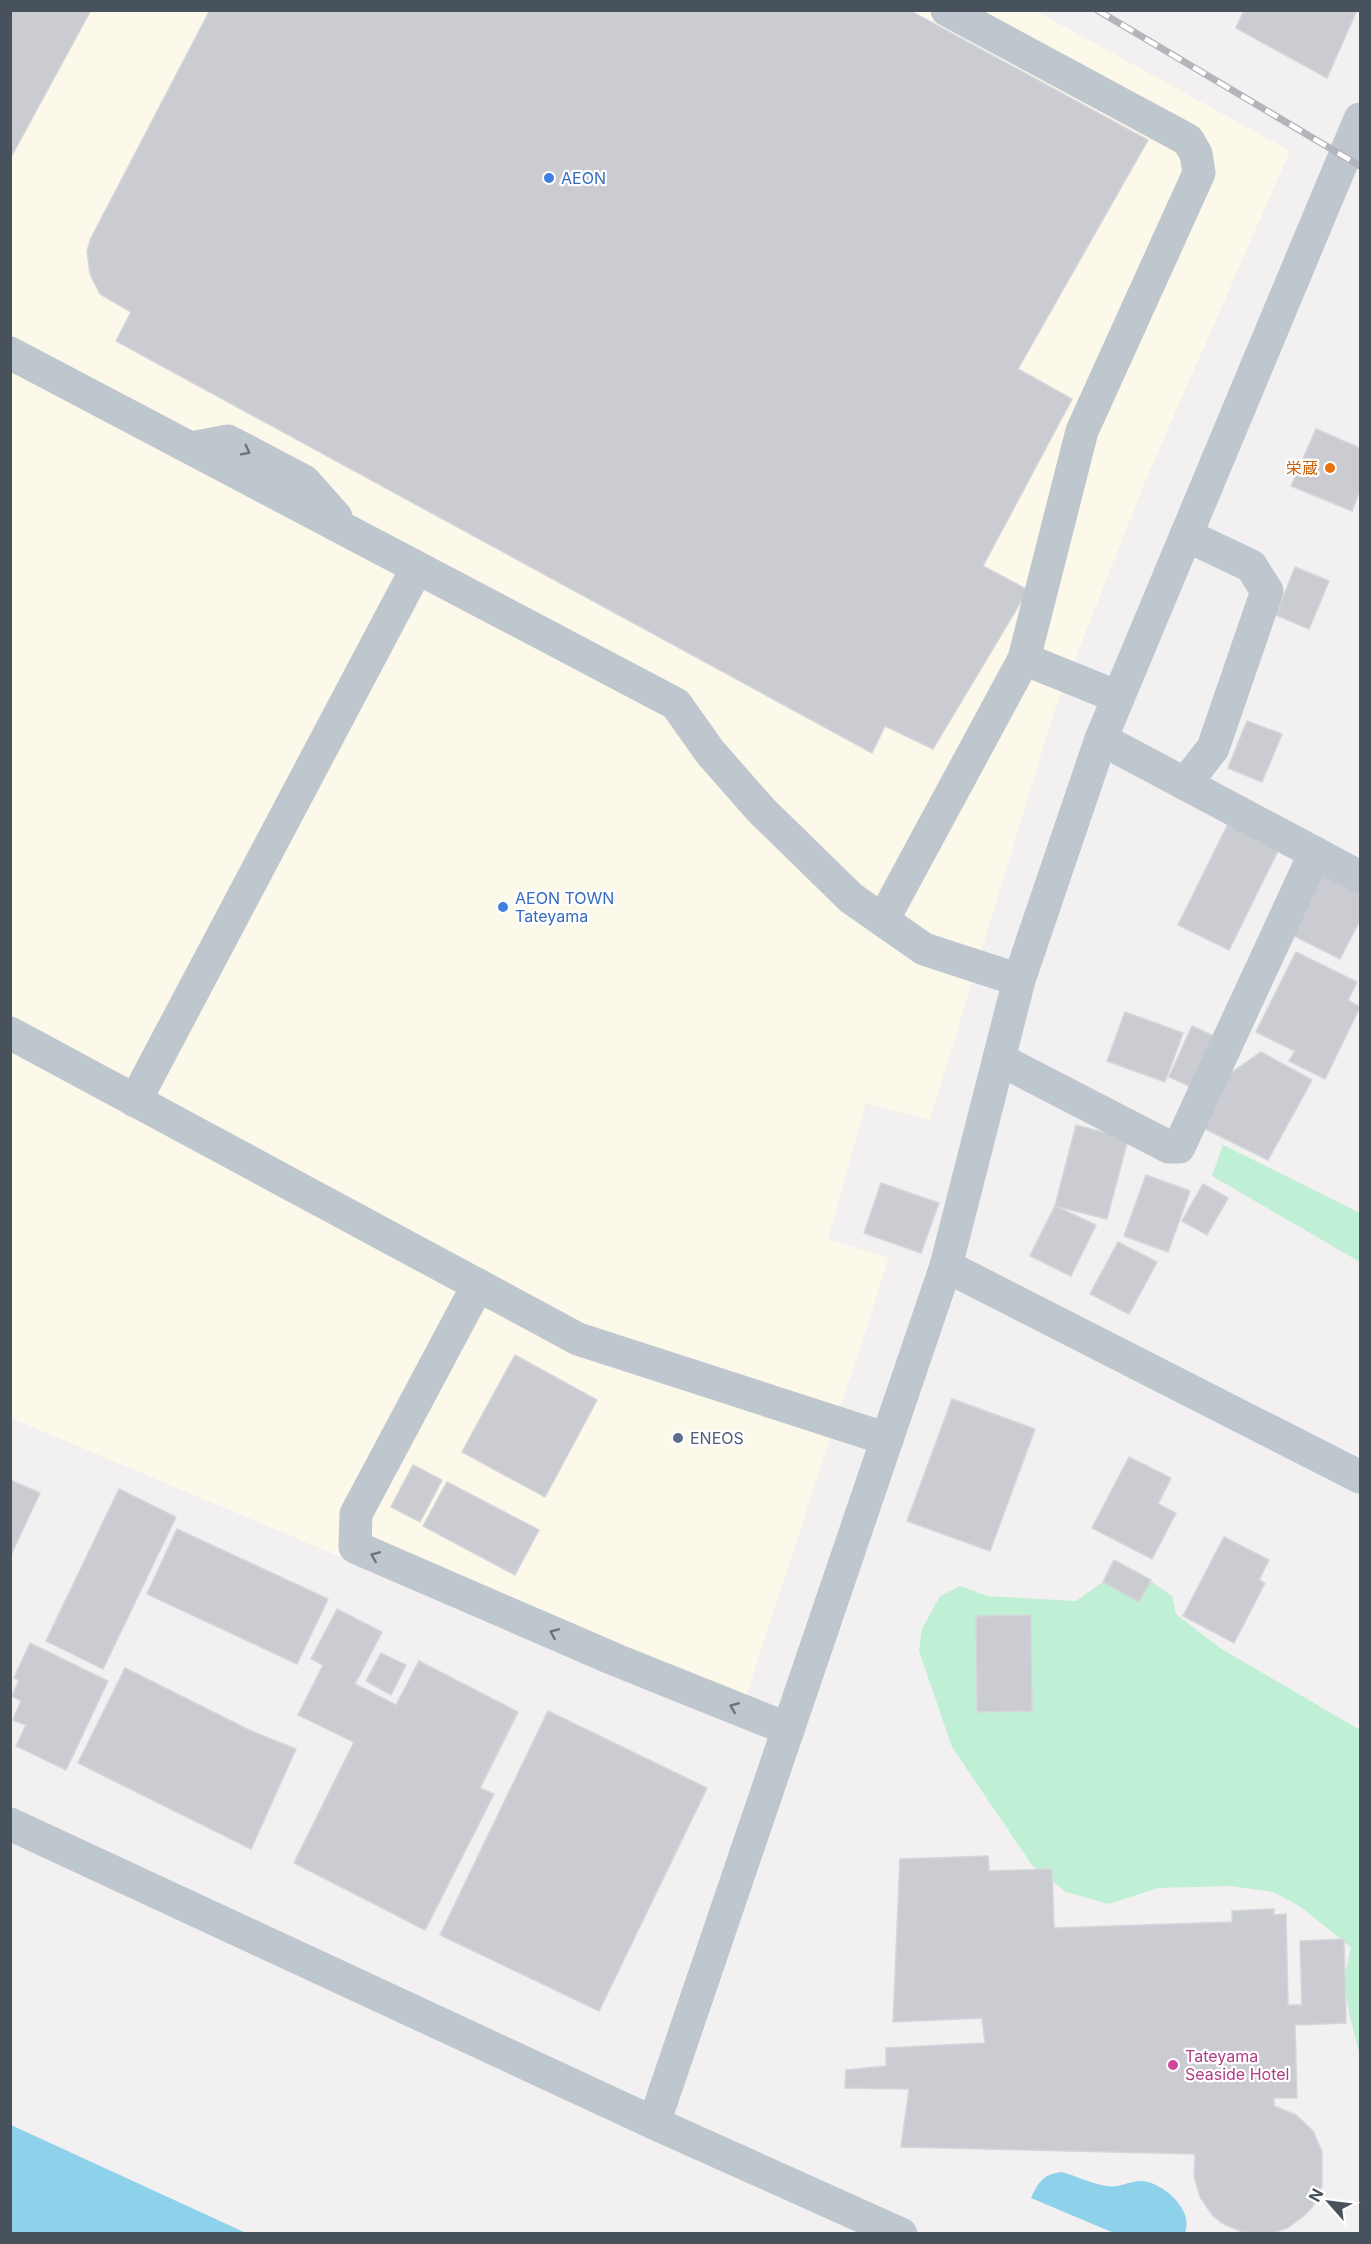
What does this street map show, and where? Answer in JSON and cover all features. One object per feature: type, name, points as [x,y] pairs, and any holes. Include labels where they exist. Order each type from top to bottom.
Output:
[{"type":"street","points":[[883,920],[1024,659],[1082,431],[1105,376],[1191,195],[1199,173],[1196,154],[1188,140],[947,10]]},
{"type":"street","points":[[654,2123],[946,1266],[1019,980],[1101,739],[1360,120]]},
{"type":"street","points":[[10,353],[191,448],[228,441],[304,481],[349,532],[676,704],[710,752],[761,810],[833,882],[924,949],[1019,980]]},
{"type":"street","points":[[1185,784],[1213,748],[1267,591],[1251,566],[1186,535]]},
{"type":"street","points":[[135,1101],[417,568]]},
{"type":"street","points":[[1024,659],[1118,697]]},
{"type":"street","points":[[1101,739],[1360,877]]},
{"type":"street","points":[[999,1059],[1169,1147],[1179,1147],[1315,853]]},
{"type":"street","points":[[10,1033],[578,1339],[887,1439]]},
{"type":"street","points":[[946,1266],[1360,1477]]},
{"type":"street","points":[[478,1285],[356,1514],[355,1547],[616,1660],[788,1729]]},
{"type":"street","points":[[10,1824],[654,2123],[901,2234]]},
{"type":"shaded area","name":"AEON TOWN Tateyama","points":[[10,11],[1036,11],[1290,151],[1147,477],[1054,712],[930,1120],[866,1103],[828,1239],[889,1258],[737,1724],[11,1418]]},
{"type":"green space","points":[[1223,1145],[1360,1213],[1360,1262],[1212,1176]]},
{"type":"green space","points":[[1117,1572],[1152,1582],[1172,1596],[1176,1614],[1220,1648],[1360,1730],[1360,2056],[1349,2013],[1344,1979],[1351,1947],[1298,1905],[1273,1892],[1230,1886],[1158,1888],[1109,1904],[1066,1892],[1032,1865],[952,1747],[919,1651],[922,1629],[940,1596],[960,1586],[987,1596],[1076,1601]]},
{"type":"water","points":[[11,2125],[246,2233],[11,2233]]},
{"type":"water","points":[[1062,2172],[1107,2186],[1139,2181],[1157,2185],[1181,2206],[1187,2224],[1185,2233],[1114,2233],[1031,2198],[1043,2179]]},
{"type":"building","points":[[10,10],[91,10],[10,159]]},
{"type":"building","points":[[210,10],[909,10],[1148,140],[1018,369],[1072,399],[983,566],[1028,590],[933,749],[885,726],[872,753],[116,341],[131,312],[100,294],[90,274],[87,251],[91,238]]},
{"type":"building","points":[[1244,10],[1357,10],[1327,78],[1236,28]]},
{"type":"building","points":[[1316,429],[1360,448],[1360,490],[1352,511],[1291,486]]},
{"type":"building","points":[[1295,567],[1329,581],[1309,629],[1276,615]]},
{"type":"building","points":[[1247,721],[1282,734],[1262,782],[1228,768]]},
{"type":"building","points":[[1229,822],[1280,847],[1229,950],[1178,925]]},
{"type":"building","points":[[1326,865],[1360,883],[1360,920],[1340,959],[1290,934]]},
{"type":"building","points":[[1296,952],[1357,982],[1348,1000],[1360,1007],[1325,1079],[1289,1061],[1295,1051],[1256,1032]]},
{"type":"building","points":[[1125,1012],[1183,1033],[1165,1082],[1107,1061]]},
{"type":"building","points":[[1192,1026],[1225,1041],[1202,1092],[1169,1077]]},
{"type":"building","points":[[1261,1052],[1312,1080],[1268,1160],[1197,1125],[1218,1082]]},
{"type":"building","points":[[1076,1125],[1128,1139],[1107,1219],[1055,1206]]},
{"type":"building","points":[[1146,1175],[1190,1191],[1168,1252],[1124,1236]]},
{"type":"building","points":[[881,1183],[939,1203],[921,1253],[864,1233]]},
{"type":"building","points":[[1203,1184],[1228,1198],[1207,1235],[1182,1221]]},
{"type":"building","points":[[1055,1206],[1096,1225],[1071,1276],[1030,1256]]},
{"type":"building","points":[[1118,1242],[1157,1262],[1129,1314],[1090,1294]]},
{"type":"building","points":[[515,1355],[597,1400],[545,1497],[462,1452]]},
{"type":"building","points":[[952,1399],[1035,1429],[990,1551],[907,1521]]},
{"type":"building","points":[[1129,1457],[1171,1478],[1158,1504],[1176,1513],[1152,1559],[1092,1528]]},
{"type":"building","points":[[413,1465],[442,1480],[420,1522],[391,1507]]},
{"type":"building","points":[[10,1480],[40,1493],[10,1557]]},
{"type":"building","points":[[447,1482],[539,1530],[515,1575],[423,1526]]},
{"type":"building","points":[[119,1489],[176,1517],[103,1669],[46,1641]]},
{"type":"building","points":[[177,1529],[328,1599],[297,1664],[147,1594]]},
{"type":"building","points":[[1224,1537],[1269,1560],[1259,1580],[1265,1583],[1234,1643],[1183,1616]]},
{"type":"building","points":[[1114,1560],[1151,1580],[1139,1602],[1103,1582]]},
{"type":"building","points":[[337,1609],[382,1632],[355,1684],[396,1705],[419,1661],[518,1712],[480,1788],[494,1794],[425,1930],[294,1863],[354,1742],[298,1715],[323,1665],[311,1659]]},
{"type":"building","points":[[1031,1615],[1032,1711],[977,1712],[976,1616]]},
{"type":"building","points":[[30,1643],[108,1681],[66,1770],[16,1746],[26,1725],[13,1720],[21,1701],[12,1696],[19,1680],[14,1678]]},
{"type":"building","points":[[381,1653],[406,1665],[391,1695],[366,1681]]},
{"type":"building","points":[[125,1668],[249,1730],[296,1749],[251,1849],[78,1763]]},
{"type":"building","points":[[548,1711],[707,1788],[599,2011],[440,1935]]},
{"type":"building","points":[[988,1856],[989,1871],[1052,1869],[1054,1928],[1232,1922],[1232,1911],[1274,1909],[1274,1915],[1286,1914],[1288,2005],[1302,2005],[1300,1941],[1344,1939],[1346,2023],[1295,2025],[1297,2098],[1274,2098],[1274,2106],[1296,2115],[1313,2131],[1322,2152],[1322,2186],[1313,2206],[1305,2215],[1287,2228],[1269,2234],[1242,2232],[1222,2223],[1213,2216],[1200,2197],[1194,2176],[1195,2154],[901,2147],[909,2089],[845,2088],[846,2070],[886,2066],[886,2048],[985,2043],[982,2018],[893,2022],[900,1859]]},
{"type":"railway","points":[[1097,10],[1360,166]]},
{"type":"place","name":"AEON","points":[[549,178]]},
{"type":"place","name":"栄蔵","points":[[1330,468]]},
{"type":"place","name":"AEON TOWN Tateyama","points":[[503,907]]},
{"type":"place","name":"ENEOS","points":[[678,1438]]},
{"type":"place","name":"Tateyama Seaside Hotel","points":[[1173,2065]]}]
